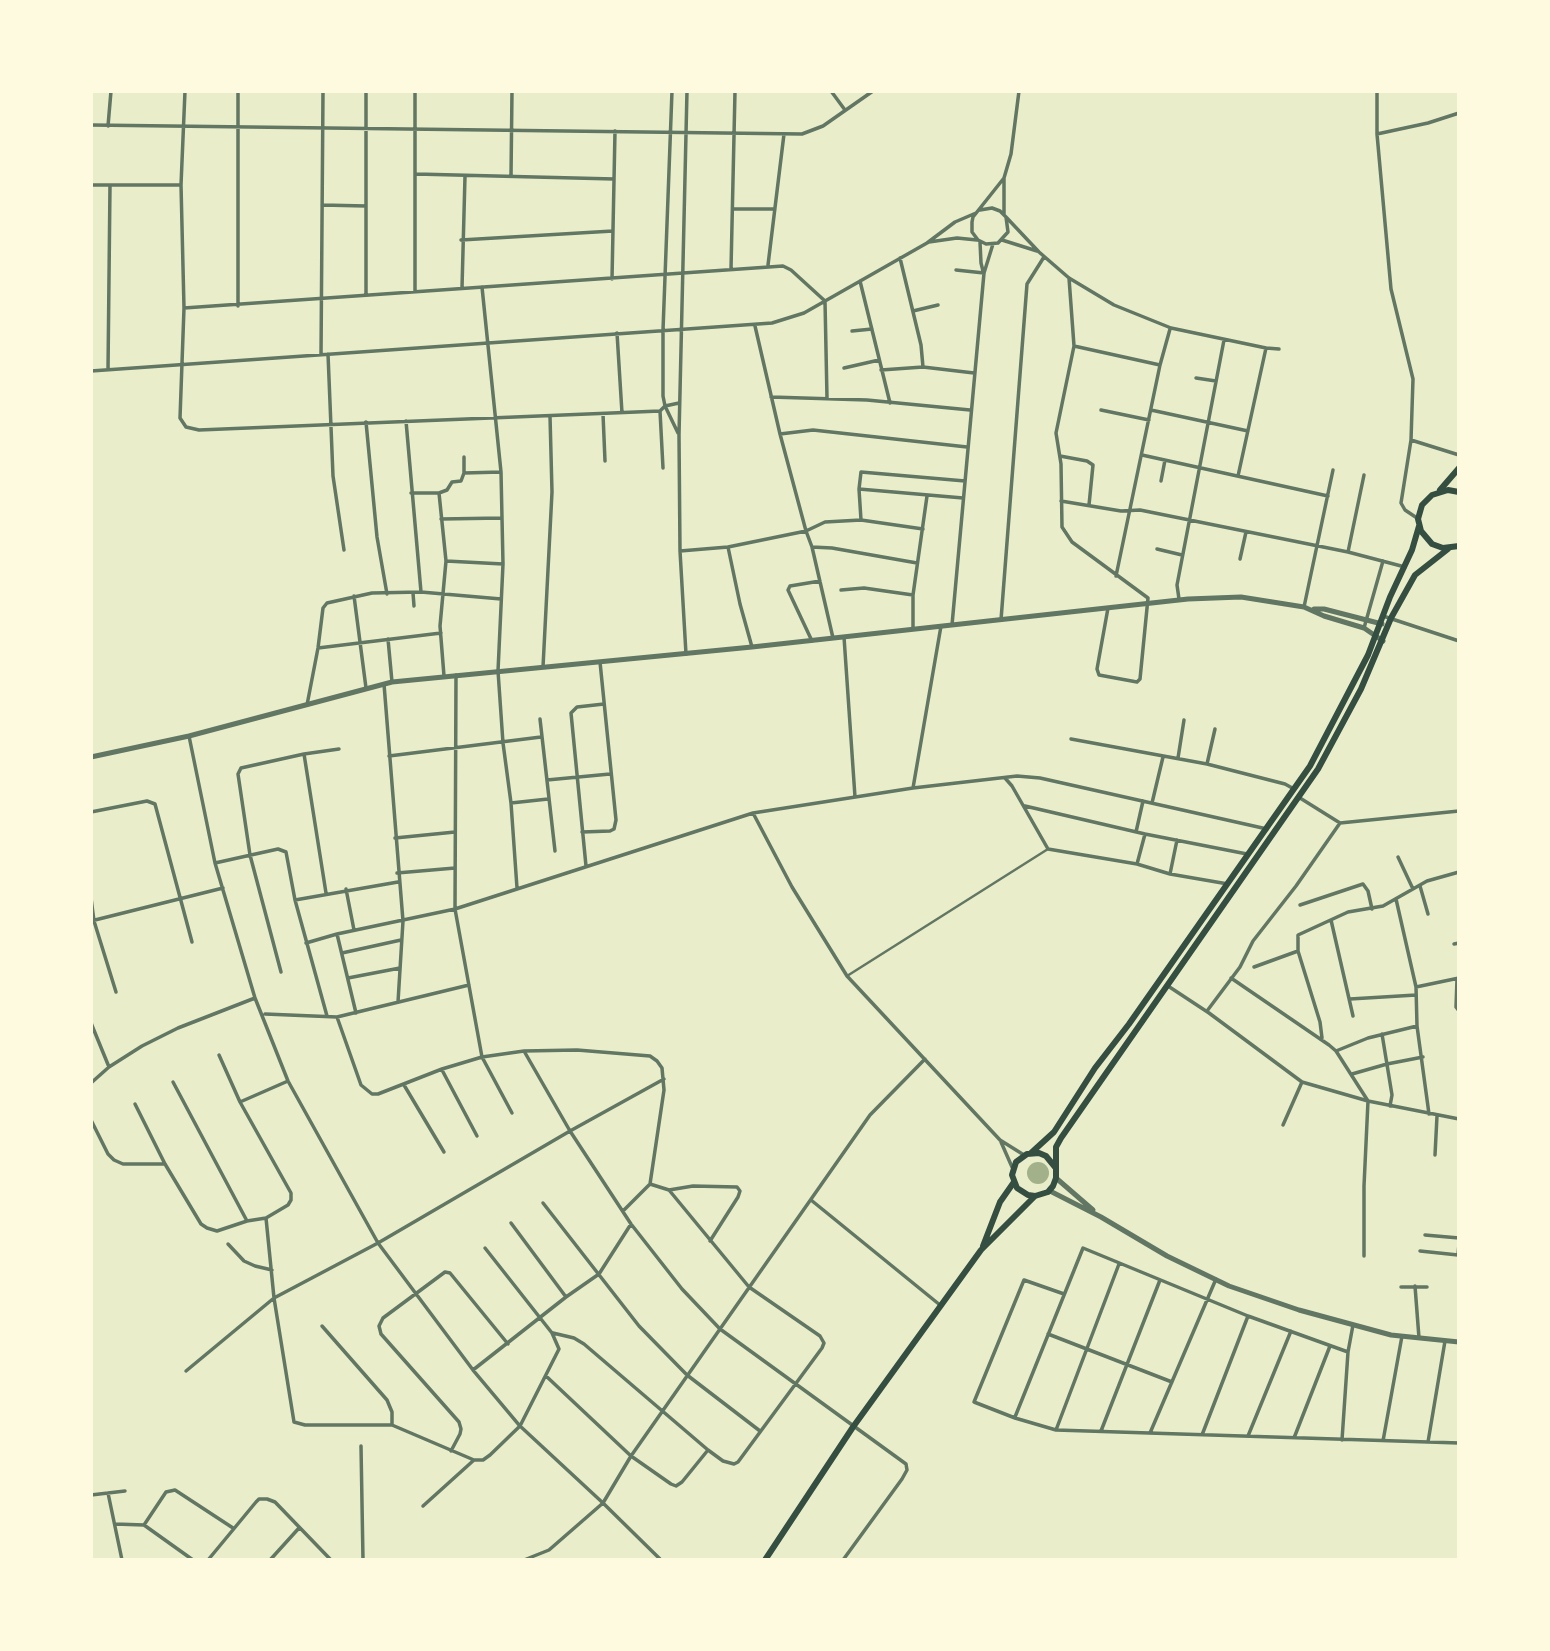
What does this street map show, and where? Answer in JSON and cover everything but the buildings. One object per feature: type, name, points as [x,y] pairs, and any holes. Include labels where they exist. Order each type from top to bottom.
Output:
[{"type":"main road","points":[[1438,492],[1459,468]]},
{"type":"main road","points":[[765,1560],[853,1427],[981,1250],[1035,1196],[1048,1192],[1056,1178],[1056,1147],[1061,1138],[1299,798],[1350,709],[1379,638],[1383,616],[1405,567],[1422,505],[1438,492],[1459,492]]},
{"type":"main road","points":[[1419,522],[1424,536],[1432,544],[1448,549]]},
{"type":"main road","points":[[1035,1196],[1022,1192],[1014,1182],[1013,1169],[1054,1132],[1095,1068],[1294,790],[1328,735],[1415,575],[1448,549],[1459,546]]},
{"type":"main road","points":[[1027,1154],[1046,1156],[1056,1169]]},
{"type":"main road","points":[[981,1250],[1000,1202],[1014,1182]]},
{"type":"street","points":[[108,125],[111,91]]},
{"type":"street","points":[[185,91],[181,185],[184,308],[180,418],[186,427],[199,430],[329,426],[366,422],[603,414],[660,411],[665,406],[679,403]]},
{"type":"street","points":[[238,91],[238,306]]},
{"type":"street","points":[[321,355],[323,91]]},
{"type":"street","points":[[366,91],[366,295]]},
{"type":"street","points":[[415,91],[415,291]]},
{"type":"street","points":[[511,176],[512,91]]},
{"type":"street","points":[[672,91],[663,330],[665,406],[679,435]]},
{"type":"street","points":[[686,654],[680,551],[679,403],[687,91]]},
{"type":"street","points":[[731,269],[735,91]]},
{"type":"street","points":[[831,91],[845,110]]},
{"type":"street","points":[[91,125],[784,134],[810,132],[873,91]]},
{"type":"street","points":[[927,243],[957,238],[993,244],[1002,240],[1008,232],[1004,178],[1011,154],[1019,91]]},
{"type":"street","points":[[1377,91],[1377,134],[1391,289],[1413,379],[1411,440],[1401,503],[1419,522]]},
{"type":"street","points":[[1377,134],[1459,113]]},
{"type":"street","points":[[612,279],[615,131]]},
{"type":"street","points":[[768,265],[784,134]]},
{"type":"street","points":[[415,174],[614,178]]},
{"type":"street","points":[[462,288],[461,240],[465,176]]},
{"type":"street","points":[[984,273],[979,241],[971,227],[978,212],[1004,178]]},
{"type":"street","points":[[91,185],[181,185]]},
{"type":"street","points":[[108,370],[110,186]]},
{"type":"street","points":[[322,205],[366,206]]},
{"type":"street","points":[[91,372],[617,333],[755,326],[795,318],[927,243],[955,222],[992,208],[1005,216],[1044,257],[1069,278],[1114,305],[1171,328],[1279,349]]},
{"type":"street","points":[[733,209],[775,209]]},
{"type":"street","points":[[461,240],[613,231]]},
{"type":"street","points":[[1002,240],[1039,252]]},
{"type":"street","points":[[952,625],[984,273],[993,244]]},
{"type":"street","points":[[1001,620],[1027,284],[1044,257]]},
{"type":"street","points":[[900,258],[921,345],[923,367]]},
{"type":"street","points":[[184,308],[783,266],[825,301],[827,398]]},
{"type":"street","points":[[956,270],[984,273]]},
{"type":"street","points":[[1069,278],[1074,346],[1056,433],[1060,456],[1061,517],[1066,535],[1148,598],[1138,682],[1101,677],[1097,672],[1108,608]]},
{"type":"street","points":[[860,281],[890,403]]},
{"type":"street","points":[[482,287],[501,472],[503,564],[498,671],[517,888]]},
{"type":"street","points":[[913,312],[938,304]]},
{"type":"street","points":[[755,326],[833,638]]},
{"type":"street","points":[[1116,576],[1160,365],[1171,328]]},
{"type":"street","points":[[852,331],[872,329]]},
{"type":"street","points":[[617,333],[622,413]]},
{"type":"street","points":[[1179,599],[1177,586],[1224,340]]},
{"type":"street","points":[[1074,346],[1160,365]]},
{"type":"street","points":[[1238,477],[1266,348]]},
{"type":"street","points":[[328,355],[333,475],[344,550]]},
{"type":"street","points":[[844,368],[878,360]]},
{"type":"street","points":[[881,370],[923,367],[974,373]]},
{"type":"street","points":[[1196,378],[1216,381]]},
{"type":"street","points":[[771,397],[827,398],[970,410]]},
{"type":"street","points":[[1101,410],[1149,420]]},
{"type":"street","points":[[1151,410],[1248,431]]},
{"type":"street","points":[[660,411],[663,468]]},
{"type":"street","points":[[603,414],[606,461]]},
{"type":"street","points":[[543,667],[552,492],[550,416]]},
{"type":"street","points":[[406,421],[421,592]]},
{"type":"street","points":[[366,422],[377,537],[387,594]]},
{"type":"street","points":[[780,434],[813,430],[967,447]]},
{"type":"street","points":[[1411,440],[1459,455]]},
{"type":"street","points":[[1142,455],[1328,496]]},
{"type":"street","points":[[1060,456],[1087,461],[1093,465],[1089,505]]},
{"type":"street","points":[[411,493],[439,493],[447,490],[452,482],[461,481],[464,457]]},
{"type":"street","points":[[1161,481],[1165,460]]},
{"type":"street","points":[[1304,607],[1333,470]]},
{"type":"street","points":[[464,473],[501,472]]},
{"type":"street","points":[[861,520],[859,489],[862,472],[965,481]]},
{"type":"street","points":[[1348,552],[1364,475]]},
{"type":"street","points":[[859,489],[963,498]]},
{"type":"street","points":[[439,493],[446,561],[441,633],[444,677]]},
{"type":"street","points":[[913,629],[913,595],[927,496]]},
{"type":"street","points":[[1061,501],[1189,519],[1348,552],[1405,567]]},
{"type":"street","points":[[441,519],[502,518]]},
{"type":"street","points":[[680,551],[728,547],[806,531],[825,522],[861,520],[923,529]]},
{"type":"street","points":[[1240,559],[1246,532]]},
{"type":"street","points":[[728,547],[752,647]]},
{"type":"street","points":[[812,547],[917,563]]},
{"type":"street","points":[[1157,549],[1183,555]]},
{"type":"street","points":[[446,561],[503,564]]},
{"type":"street","points":[[1364,628],[1383,561]]},
{"type":"street","points":[[812,640],[788,590],[790,586],[820,581]]},
{"type":"street","points":[[841,590],[864,588],[913,595]]},
{"type":"street","points":[[307,705],[324,605],[354,596],[421,592],[501,599]]},
{"type":"street","points":[[413,593],[414,606]]},
{"type":"street","points":[[354,596],[366,688]]},
{"type":"street","points":[[91,757],[189,736],[392,682],[686,654],[1179,599],[1241,597],[1325,609],[1388,626]]},
{"type":"street","points":[[1314,609],[1324,616],[1364,628],[1379,638]]},
{"type":"street","points":[[1383,616],[1459,641]]},
{"type":"street","points":[[913,788],[942,626]]},
{"type":"street","points":[[318,648],[441,633]]},
{"type":"street","points":[[844,637],[855,797]]},
{"type":"street","points":[[388,639],[392,682]]},
{"type":"street","points":[[582,832],[610,831],[614,829],[616,820],[600,662]]},
{"type":"street","points":[[456,676],[456,909],[482,1057],[512,1113]]},
{"type":"street","points":[[384,684],[397,873],[403,921],[398,1002]]},
{"type":"street","points":[[586,866],[572,710],[604,704]]},
{"type":"street","points":[[540,719],[555,851]]},
{"type":"street","points":[[1178,758],[1184,720]]},
{"type":"street","points":[[1207,764],[1215,729]]},
{"type":"street","points":[[189,736],[215,863],[255,998],[264,1014],[288,1081],[378,1242],[473,1370],[520,1426],[661,1560]]},
{"type":"street","points":[[389,756],[541,737]]},
{"type":"street","points":[[1071,739],[1207,764],[1286,784],[1294,790]]},
{"type":"street","points":[[281,972],[250,855],[238,774],[242,768],[338,749]]},
{"type":"street","points":[[304,754],[326,892]]},
{"type":"street","points":[[1152,803],[1163,757]]},
{"type":"street","points":[[547,780],[610,774]]},
{"type":"street","points":[[306,943],[456,909],[753,813],[913,788],[1026,776],[1267,828]]},
{"type":"street","points":[[1004,778],[1009,781],[1048,849]]},
{"type":"street","points":[[1299,798],[1339,823],[1459,811]]},
{"type":"street","points":[[510,803],[548,799]]},
{"type":"street","points":[[91,812],[147,801],[155,804],[192,942]]},
{"type":"street","points":[[1136,832],[1143,801]]},
{"type":"street","points":[[1024,806],[1145,834],[1249,854]]},
{"type":"street","points":[[753,813],[792,887],[848,976],[1000,1140],[1013,1169]]},
{"type":"street","points":[[1207,1011],[1253,941],[1296,886],[1339,823]]},
{"type":"street","points":[[395,838],[455,832]]},
{"type":"street","points":[[1138,864],[1145,834]]},
{"type":"street","points":[[1170,874],[1177,840]]},
{"type":"street","points":[[215,863],[278,849],[286,852],[295,900],[327,1016]]},
{"type":"street","points":[[848,976],[1048,849],[1138,864],[1170,874],[1227,884]]},
{"type":"street","points":[[1398,857],[1413,889]]},
{"type":"street","points":[[397,873],[455,868]]},
{"type":"street","points":[[1322,1039],[1320,1022],[1298,951],[1297,938],[1300,933],[1348,912],[1372,909],[1396,900],[1434,878],[1459,872]]},
{"type":"street","points":[[295,900],[326,892],[398,882]]},
{"type":"street","points":[[1300,905],[1363,884],[1368,891],[1372,909]]},
{"type":"street","points":[[1420,886],[1428,914]]},
{"type":"street","points":[[93,921],[223,888]]},
{"type":"street","points":[[346,889],[354,930]]},
{"type":"street","points":[[91,898],[93,921],[116,992]]},
{"type":"street","points":[[1396,900],[1416,987],[1417,1026],[1429,1114]]},
{"type":"street","points":[[1331,920],[1353,1016]]},
{"type":"street","points":[[337,934],[356,1013]]},
{"type":"street","points":[[342,953],[402,940]]},
{"type":"street","points":[[1254,967],[1298,951]]},
{"type":"street","points":[[348,978],[401,968]]},
{"type":"street","points":[[1231,978],[1336,1051],[1368,1101],[1364,1256]]},
{"type":"street","points":[[1416,987],[1458,979],[1456,1007],[1459,1011]]},
{"type":"street","points":[[264,1014],[337,1017],[469,985]]},
{"type":"street","points":[[1168,986],[1207,1011],[1302,1082],[1368,1101],[1459,1119]]},
{"type":"street","points":[[1350,999],[1416,995]]},
{"type":"street","points":[[91,1083],[109,1067],[142,1046],[178,1028],[255,998]]},
{"type":"street","points":[[337,1017],[361,1085],[366,1091],[378,1094],[442,1069],[482,1057],[524,1051],[577,1050],[650,1056],[662,1068],[664,1079],[650,1185],[623,1212]]},
{"type":"street","points":[[91,1023],[93,1034],[109,1067]]},
{"type":"street","points":[[1336,1051],[1382,1034],[1417,1026]]},
{"type":"street","points":[[1382,1034],[1392,1094],[1390,1106]]},
{"type":"street","points":[[524,1051],[570,1131],[623,1212],[682,1289],[720,1329],[901,1460],[907,1470],[843,1560]]},
{"type":"street","points":[[135,1104],[164,1164],[201,1224],[217,1231],[247,1220],[266,1218],[288,1205],[291,1200],[290,1193],[240,1102],[219,1055]]},
{"type":"street","points":[[1352,1074],[1423,1057]]},
{"type":"street","points":[[524,1560],[549,1550],[603,1503],[661,1412],[870,1115],[925,1059]]},
{"type":"street","points":[[442,1069],[477,1136]]},
{"type":"street","points":[[186,1371],[274,1298],[664,1079]]},
{"type":"street","points":[[240,1102],[288,1081]]},
{"type":"street","points":[[173,1082],[247,1220]]},
{"type":"street","points":[[1283,1125],[1302,1082]]},
{"type":"street","points":[[403,1085],[444,1152]]},
{"type":"street","points":[[1435,1155],[1437,1116]]},
{"type":"street","points":[[91,1120],[108,1154],[114,1160],[123,1164],[164,1164]]},
{"type":"street","points":[[1000,1140],[1027,1154]]},
{"type":"street","points":[[1056,1178],[1101,1217]]},
{"type":"street","points":[[650,1185],[668,1190],[693,1186],[737,1187],[740,1191],[738,1197],[710,1241]]},
{"type":"street","points":[[552,1333],[584,1343],[708,1450],[723,1461],[734,1464],[738,1462],[824,1343],[820,1336],[749,1287],[668,1190]]},
{"type":"street","points":[[1048,1192],[1101,1217],[1167,1256],[1254,1295],[1353,1325],[1402,1336],[1459,1342]]},
{"type":"street","points":[[811,1200],[940,1306]]},
{"type":"street","points":[[543,1203],[639,1326],[687,1375],[760,1431]]},
{"type":"street","points":[[266,1218],[274,1298],[294,1422],[305,1425],[392,1425],[474,1460],[483,1460],[490,1455],[520,1426],[559,1349],[552,1333],[485,1248]]},
{"type":"street","points":[[511,1223],[566,1297]]},
{"type":"street","points":[[473,1370],[566,1297],[600,1274],[631,1224]]},
{"type":"street","points":[[1425,1235],[1459,1238]]},
{"type":"street","points":[[228,1244],[244,1261],[272,1270]]},
{"type":"street","points":[[1420,1251],[1458,1255],[1459,1244]]},
{"type":"street","points":[[1015,1418],[1083,1248],[1248,1316],[1348,1352]]},
{"type":"street","points":[[1056,1430],[1119,1264]]},
{"type":"street","points":[[451,1451],[460,1434],[459,1422],[381,1334],[379,1326],[383,1318],[445,1272],[450,1273],[508,1344]]},
{"type":"street","points":[[1150,1433],[1216,1279]]},
{"type":"street","points":[[1064,1294],[1024,1280],[974,1402],[1056,1430],[1459,1443]]},
{"type":"street","points":[[1100,1432],[1160,1280]]},
{"type":"street","points":[[1415,1286],[1419,1338]]},
{"type":"street","points":[[1401,1287],[1427,1287]]},
{"type":"street","points":[[1202,1435],[1248,1316]]},
{"type":"street","points":[[1342,1440],[1348,1352],[1353,1325]]},
{"type":"street","points":[[322,1326],[387,1400],[392,1412],[392,1425]]},
{"type":"street","points":[[1247,1437],[1291,1331]]},
{"type":"street","points":[[1048,1335],[1172,1382]]},
{"type":"street","points":[[1383,1441],[1402,1336]]},
{"type":"street","points":[[1428,1443],[1445,1341]]},
{"type":"street","points":[[1294,1438],[1330,1346]]},
{"type":"street","points":[[546,1376],[631,1456],[671,1484],[676,1486],[682,1482],[708,1450]]},
{"type":"street","points":[[361,1446],[363,1560]]},
{"type":"street","points":[[423,1506],[474,1460]]},
{"type":"street","points":[[144,1525],[166,1492],[175,1490],[233,1528]]},
{"type":"street","points":[[91,1495],[125,1491]]},
{"type":"street","points":[[107,1493],[122,1560]]},
{"type":"street","points":[[208,1560],[256,1502],[267,1499],[275,1502],[331,1560]]},
{"type":"street","points":[[115,1524],[144,1525],[193,1560]]},
{"type":"street","points":[[271,1560],[299,1528]]},
{"type":"shaded area","points":[[1038,1162],[1048,1169],[1049,1173],[1042,1183],[1038,1184],[1028,1177],[1027,1173],[1034,1163]]}]
